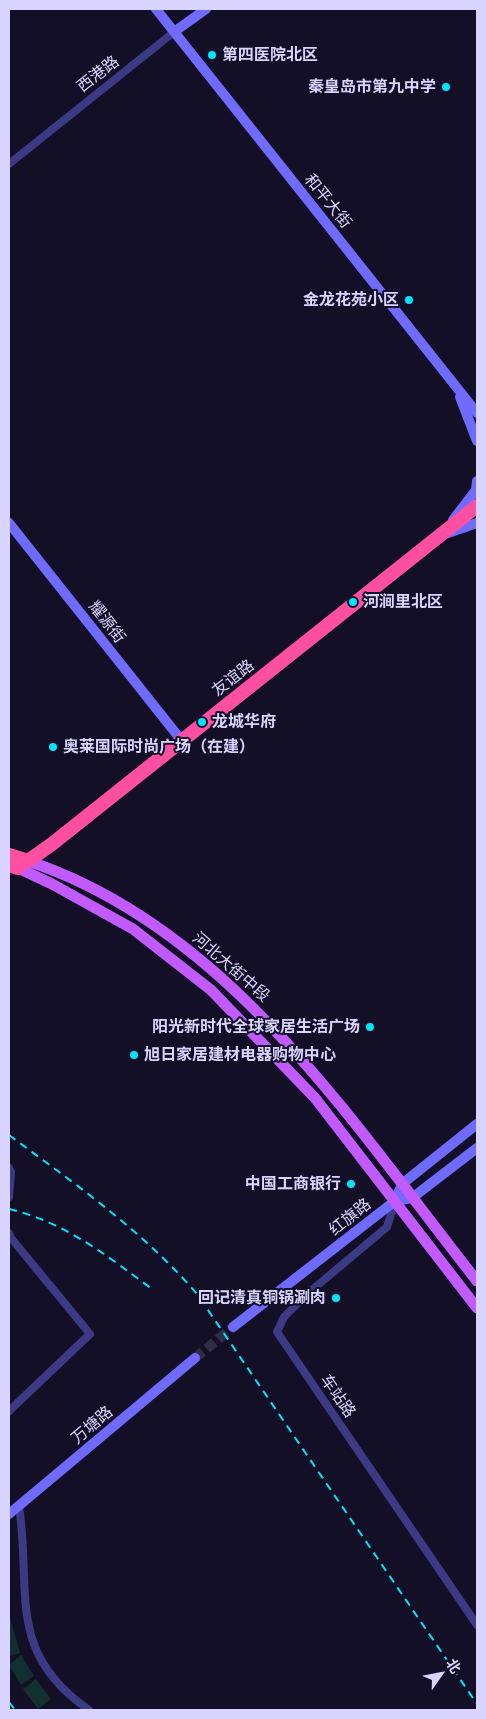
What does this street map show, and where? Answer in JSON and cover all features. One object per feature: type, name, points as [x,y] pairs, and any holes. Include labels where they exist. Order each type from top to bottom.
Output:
[{"type":"highway","name":"友谊路","points":[[16,868],[182,741],[477,506]]},
{"type":"highway","name":"河北大街中段","points":[[9,855],[16,868]]},
{"type":"main road","name":"和平大街","points":[[156,9],[477,413]]},
{"type":"main road","name":"西港路","points":[[174,32],[206,9]]},
{"type":"main road","points":[[456,387],[477,400]]},
{"type":"main road","points":[[456,387],[477,441]]},
{"type":"main road","points":[[442,534],[476,490],[477,481]]},
{"type":"main road","name":"耀源街","points":[[9,523],[182,741]]},
{"type":"main road","points":[[442,534],[477,523]]},
{"type":"main road","points":[[16,868],[52,884],[133,929],[211,990],[315,1098],[477,1308]]},
{"type":"main road","name":"河北大街中段","points":[[16,868],[58,871],[103,893],[154,926],[227,984],[274,1028],[305,1062],[477,1281]]},
{"type":"main road","name":"红旗路","points":[[233,1327],[394,1201],[402,1184],[477,1124]]},
{"type":"main road","points":[[394,1201],[412,1198],[477,1148]]},
{"type":"main road","name":"万塘路","points":[[9,1514],[195,1358]]},
{"type":"street","name":"西港路","points":[[9,164],[174,32]]},
{"type":"street","points":[[9,1168],[11,1172],[9,1198]]},
{"type":"street","name":"车站路","points":[[394,1201],[387,1227],[306,1295],[284,1317],[277,1332],[477,1625]]},
{"type":"street","points":[[9,1233],[11,1238],[90,1334],[9,1411]]},
{"type":"street","points":[[19,1506],[24,1534],[25,1604],[32,1642],[45,1668],[68,1696],[89,1710]]},
{"type":"green space","points":[[9,1615],[20,1653],[9,1656]]},
{"type":"green space","points":[[21,1655],[34,1676],[21,1685],[9,1665]]},
{"type":"green space","points":[[36,1679],[51,1699],[38,1709],[23,1689]]},
{"type":"tunnel","points":[[195,1358],[233,1327]]},
{"type":"railway","points":[[9,1135],[108,1209],[154,1249],[197,1294],[477,1704]]},
{"type":"railway","points":[[9,1209],[49,1222],[67,1231],[102,1253],[152,1289]]},
{"type":"railway","points":[[9,1702],[15,1710]]},
{"type":"place","name":"第四医院北区","points":[[212,55]]},
{"type":"place","name":"秦皇岛市第九中学","points":[[446,87]]},
{"type":"place","name":"金龙花苑小区","points":[[409,300]]},
{"type":"place","name":"河涧里北区","points":[[353,602]]},
{"type":"place","name":"龙城华府","points":[[202,722]]},
{"type":"place","name":"奥莱国际时尚广场（在建）","points":[[53,747]]},
{"type":"place","name":"阳光新时代全球家居生活广场","points":[[370,1027]]},
{"type":"place","name":"旭日家居建材电器购物中心","points":[[134,1055]]},
{"type":"place","name":"中国工商银行","points":[[351,1184]]},
{"type":"place","name":"回记清真铜锅涮肉","points":[[336,1298]]}]
